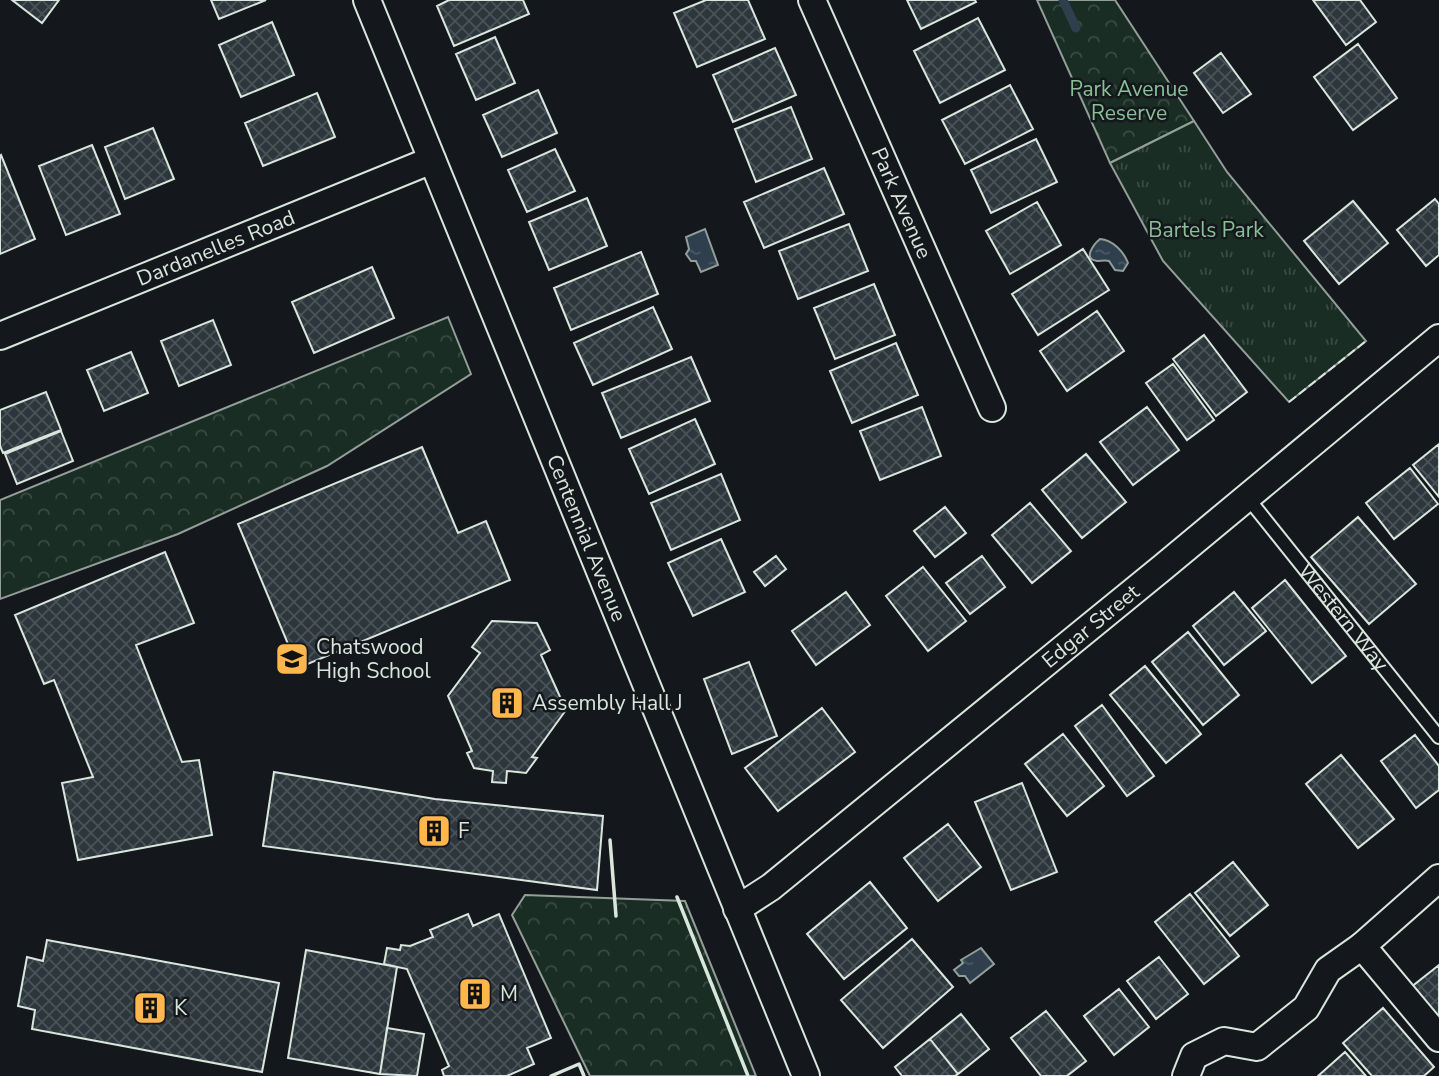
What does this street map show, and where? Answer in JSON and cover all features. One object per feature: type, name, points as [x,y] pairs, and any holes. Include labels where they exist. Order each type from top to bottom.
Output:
[{"type":"street","name":"Centennial Avenue","points":[[367,0],[806,1076]]},
{"type":"street","name":"Park Avenue","points":[[812,0],[992,408]]},
{"type":"street","name":"Dardanelles Road","points":[[0,335],[432,160]]},
{"type":"street","name":"Edgar Street","points":[[737,909],[765,892],[1439,338]]},
{"type":"street","points":[[1186,1076],[1194,1056],[1224,1041],[1257,1048],[1306,1008],[1328,970],[1362,946],[1439,878]]},
{"type":"street","points":[[1362,946],[1439,1038]]},
{"type":"lane","name":"Western Way","points":[[1247,497],[1439,737]]},
{"type":"green space","name":"Park Avenue Reserve","points":[[1037,0],[1115,0],[1194,121],[1110,163]]},
{"type":"green space","name":"Bartels Park","points":[[1194,121],[1227,172],[1366,341],[1289,402],[1163,261],[1110,163]]},
{"type":"green space","points":[[448,317],[471,374],[327,466],[178,534],[0,599],[0,500]]},
{"type":"green space","points":[[525,895],[685,901],[756,1076],[590,1076],[512,915]]},
{"type":"water","points":[[705,229],[718,265],[701,272],[696,261],[691,261],[686,254],[689,249],[686,237]]},
{"type":"water","points":[[1100,239],[1114,244],[1124,255],[1128,263],[1123,271],[1115,270],[1109,261],[1097,261],[1090,257],[1092,248]]},
{"type":"water","points":[[981,948],[994,964],[970,983],[965,976],[959,976],[954,970],[963,963],[961,960]]},
{"type":"building","points":[[12,0],[59,0],[42,23]]},
{"type":"building","points":[[211,0],[266,0],[219,19]]},
{"type":"building","points":[[449,0],[523,0],[529,14],[454,46],[437,6]]},
{"type":"building","points":[[706,0],[748,0],[765,39],[697,67],[674,13]]},
{"type":"building","points":[[907,0],[975,0],[976,2],[921,29]]},
{"type":"building","points":[[1313,0],[1360,0],[1376,22],[1346,45]]},
{"type":"building","points":[[978,18],[1005,70],[940,103],[914,51]]},
{"type":"building","points":[[272,22],[294,75],[241,97],[219,45]]},
{"type":"building","points":[[495,37],[515,83],[476,100],[456,54]]},
{"type":"building","points":[[1358,44],[1397,98],[1353,130],[1314,77]]},
{"type":"building","points":[[775,48],[796,95],[733,122],[713,75]]},
{"type":"building","points":[[1221,53],[1251,94],[1223,113],[1194,73]]},
{"type":"building","points":[[1010,85],[1033,129],[965,164],[942,120]]},
{"type":"building","points":[[538,90],[557,133],[502,157],[483,115]]},
{"type":"building","points":[[317,93],[335,137],[263,166],[245,123]]},
{"type":"building","points":[[791,107],[812,159],[756,182],[735,129]]},
{"type":"building","points":[[153,128],[174,179],[125,199],[105,147]]},
{"type":"building","points":[[1036,139],[1057,182],[991,213],[971,170]]},
{"type":"building","points":[[92,145],[120,214],[66,235],[39,166]]},
{"type":"building","points":[[555,149],[575,191],[527,212],[508,170]]},
{"type":"building","points":[[0,156],[35,239],[0,254]]},
{"type":"building","points":[[824,168],[844,214],[764,248],[744,202]]},
{"type":"building","points":[[587,198],[607,246],[549,270],[529,222]]},
{"type":"building","points":[[1435,199],[1439,204],[1439,255],[1426,266],[1397,230]]},
{"type":"building","points":[[1353,201],[1388,243],[1339,284],[1304,241]]},
{"type":"building","points":[[1037,202],[1061,245],[1010,274],[986,231]]},
{"type":"building","points":[[849,224],[868,271],[798,299],[779,251]]},
{"type":"building","points":[[1083,249],[1109,290],[1038,335],[1012,294]]},
{"type":"building","points":[[641,252],[658,294],[571,330],[554,288]]},
{"type":"building","points":[[372,267],[394,318],[314,353],[292,302]]},
{"type":"building","points":[[874,284],[895,335],[835,359],[814,308]]},
{"type":"building","points":[[653,307],[672,349],[593,385],[574,343]]},
{"type":"building","points":[[1097,311],[1124,351],[1067,391],[1040,351]]},
{"type":"building","points":[[213,320],[231,365],[179,386],[161,341]]},
{"type":"building","points":[[1204,335],[1247,392],[1216,416],[1173,359]]},
{"type":"building","points":[[896,343],[918,395],[852,423],[830,371]]},
{"type":"building","points":[[131,352],[148,393],[104,411],[87,370]]},
{"type":"building","points":[[691,357],[710,401],[621,438],[602,393]]},
{"type":"building","points":[[1173,364],[1214,420],[1187,440],[1146,383]]},
{"type":"building","points":[[46,392],[61,430],[3,453],[0,446],[0,410]]},
{"type":"building","points":[[922,407],[941,456],[880,480],[860,431]]},
{"type":"building","points":[[1147,407],[1179,450],[1133,485],[1100,442]]},
{"type":"building","points":[[695,419],[715,464],[649,494],[629,449]]},
{"type":"building","points":[[61,431],[73,461],[17,484],[5,454]]},
{"type":"building","points":[[1439,444],[1439,497],[1413,465]]},
{"type":"building","points":[[422,447],[458,533],[486,521],[510,580],[298,668],[238,524]]},
{"type":"building","points":[[1086,454],[1126,502],[1082,538],[1042,490]]},
{"type":"building","points":[[1410,468],[1438,504],[1394,539],[1366,503]]},
{"type":"building","points":[[721,474],[740,520],[671,550],[651,503]]},
{"type":"building","points":[[1030,503],[1071,551],[1032,583],[992,535]]},
{"type":"building","points":[[945,507],[966,533],[935,557],[914,531]]},
{"type":"building","points":[[1358,517],[1416,584],[1369,624],[1311,557]]},
{"type":"building","points":[[721,539],[745,592],[693,616],[668,563]]},
{"type":"building","points":[[165,552],[194,623],[136,645],[182,762],[199,760],[212,835],[78,860],[62,783],[93,777],[54,680],[44,684],[15,615]]},
{"type":"building","points":[[776,556],[786,569],[765,586],[754,572]]},
{"type":"building","points":[[982,556],[1005,587],[970,614],[946,583]]},
{"type":"building","points":[[923,567],[966,621],[928,651],[886,596]]},
{"type":"building","points":[[1285,580],[1346,656],[1312,683],[1252,608]]},
{"type":"building","points":[[846,592],[870,625],[816,665],[792,631]]},
{"type":"building","points":[[1234,592],[1266,631],[1224,665],[1193,626]]},
{"type":"building","name":"Assembly Hall J","points":[[492,621],[537,623],[550,650],[541,655],[566,710],[532,757],[537,758],[526,773],[507,771],[506,783],[492,782],[493,771],[474,768],[467,753],[472,751],[448,696],[480,653],[472,647]]},
{"type":"building","points":[[1188,632],[1239,695],[1203,725],[1152,662]]},
{"type":"building","points":[[749,662],[777,736],[732,754],[704,679]]},
{"type":"building","points":[[1145,666],[1201,734],[1166,763],[1110,695]]},
{"type":"building","points":[[1102,705],[1154,776],[1127,796],[1075,726]]},
{"type":"building","points":[[822,708],[855,752],[778,811],[745,768]]},
{"type":"building","points":[[1063,734],[1104,786],[1067,816],[1025,764]]},
{"type":"building","points":[[1415,735],[1439,766],[1439,790],[1416,808],[1381,761]]},
{"type":"building","points":[[1341,755],[1394,819],[1358,848],[1306,784]]},
{"type":"building","name":"F","points":[[274,772],[435,799],[603,816],[597,890],[263,846]]},
{"type":"building","points":[[1022,783],[1057,872],[1011,890],[975,802]]},
{"type":"building","points":[[948,824],[981,867],[938,901],[904,858]]},
{"type":"building","points":[[1233,862],[1268,905],[1230,936],[1195,893]]},
{"type":"building","points":[[870,882],[907,928],[844,979],[807,934]]},
{"type":"building","points":[[1190,894],[1239,956],[1204,984],[1155,922]]},
{"type":"building","name":"M","points":[[468,914],[473,926],[499,914],[551,1038],[527,1048],[534,1064],[507,1076],[444,1076],[442,1070],[449,1066],[407,969],[384,964],[387,948],[400,950],[401,945],[410,946],[433,937],[430,930]]},
{"type":"building","points":[[912,939],[953,987],[883,1048],[841,1000]]},
{"type":"building","name":"K","points":[[47,940],[279,983],[262,1072],[32,1029],[35,1010],[18,1006],[27,957],[43,961]]},
{"type":"building","points":[[306,950],[397,967],[380,1074],[288,1058]]},
{"type":"building","points":[[1159,957],[1188,994],[1156,1019],[1127,981]]},
{"type":"building","points":[[1439,965],[1439,1023],[1410,988]]},
{"type":"building","points":[[1119,989],[1149,1027],[1114,1055],[1084,1016]]},
{"type":"building","points":[[1383,1008],[1434,1067],[1424,1076],[1372,1076],[1343,1043]]},
{"type":"building","points":[[1046,1011],[1086,1061],[1067,1076],[1041,1076],[1011,1038]]},
{"type":"building","points":[[961,1014],[989,1049],[958,1074],[930,1039]]},
{"type":"building","points":[[387,1028],[424,1034],[417,1076],[380,1074]]},
{"type":"building","points":[[930,1039],[958,1074],[902,1076],[895,1067]]},
{"type":"building","points":[[1345,1052],[1366,1076],[1318,1076]]},
{"type":"waterway","points":[[1063,0],[1076,28]]},
{"type":"fence","points":[[1289,402],[1366,341]]},
{"type":"wall","points":[[610,840],[616,916]]},
{"type":"wall","points":[[677,897],[748,1076]]},
{"type":"wall","points":[[551,1076],[579,1064],[584,1076]]},
{"type":"place","name":"Chatswood High School","points":[[292,659]]},
{"type":"place","name":"Assembly Hall J","points":[[507,703]]},
{"type":"place","name":"F","points":[[434,831]]},
{"type":"place","name":"M","points":[[475,994]]},
{"type":"place","name":"K","points":[[150,1008]]}]
